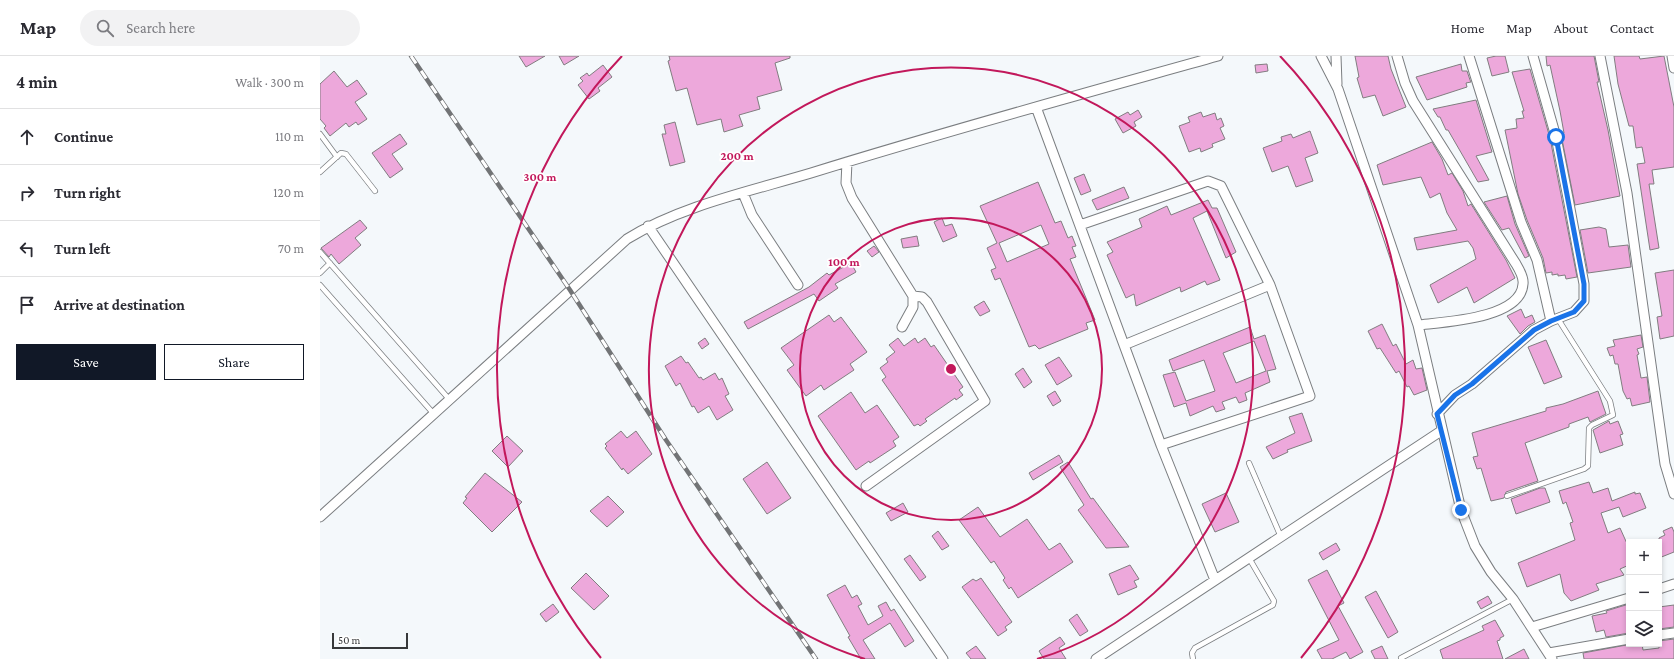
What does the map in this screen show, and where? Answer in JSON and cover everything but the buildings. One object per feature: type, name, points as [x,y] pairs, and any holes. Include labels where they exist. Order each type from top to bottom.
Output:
[{"type":"street","points":[[320,517],[433,413],[627,239],[648,226],[689,210],[847,162],[1218,56]]},
{"type":"street","points":[[1321,56],[1338,89],[1418,325],[1437,414],[1461,510],[1475,546],[1491,572],[1513,599],[1550,656],[1626,640]]},
{"type":"street","points":[[1336,56],[1338,89]]},
{"type":"street","points":[[1397,56],[1405,83],[1413,101],[1516,264],[1524,282],[1522,290],[1512,303],[1494,313],[1473,318],[1418,325]]},
{"type":"street","points":[[1469,56],[1521,222],[1537,260],[1555,320]]},
{"type":"street","points":[[1437,414],[1455,395],[1472,384],[1534,330],[1574,312],[1584,301],[1584,284],[1556,137],[1533,56]]},
{"type":"street","points":[[1600,56],[1627,193],[1665,464],[1674,494]]},
{"type":"street","points":[[1672,56],[1674,68]]},
{"type":"street","points":[[1036,107],[1161,445],[1215,580]]},
{"type":"street","points":[[847,162],[846,183],[852,198],[913,296],[913,308],[902,327]]},
{"type":"street","points":[[1080,225],[1208,181],[1221,186],[1270,285],[1310,396],[1161,445]]},
{"type":"street","points":[[743,194],[752,215],[798,285]]},
{"type":"street","points":[[648,226],[943,659]]},
{"type":"street","points":[[1124,345],[1270,285]]},
{"type":"street","points":[[866,486],[985,401],[927,302],[922,297],[913,296]]},
{"type":"street","points":[[1096,659],[1441,431]]},
{"type":"street","points":[[1662,588],[1674,584]]},
{"type":"street","points":[[1532,627],[1626,599]]},
{"type":"street","points":[[1662,635],[1674,633]]},
{"type":"lane","points":[[320,134],[336,157]]},
{"type":"lane","points":[[320,172],[341,153],[346,154],[375,191]]},
{"type":"lane","points":[[320,252],[449,399]]},
{"type":"lane","points":[[320,273],[330,263]]},
{"type":"lane","points":[[320,284],[433,413]]},
{"type":"lane","points":[[1507,496],[1584,469],[1588,466],[1589,428],[1592,425],[1613,415],[1610,401],[1555,320]]},
{"type":"lane","points":[[1249,463],[1281,536]]},
{"type":"lane","points":[[1193,659],[1192,653],[1195,648],[1273,605],[1274,601],[1249,558]]},
{"type":"lane","points":[[1401,658],[1513,599]]},
{"type":"railway","points":[[411,56],[570,290],[666,440],[816,659]]},
{"type":"route","points":[[1461,510],[1437,414],[1455,395],[1472,384],[1534,330],[1551,321],[1574,312],[1584,301],[1584,284],[1556,137]]}]
